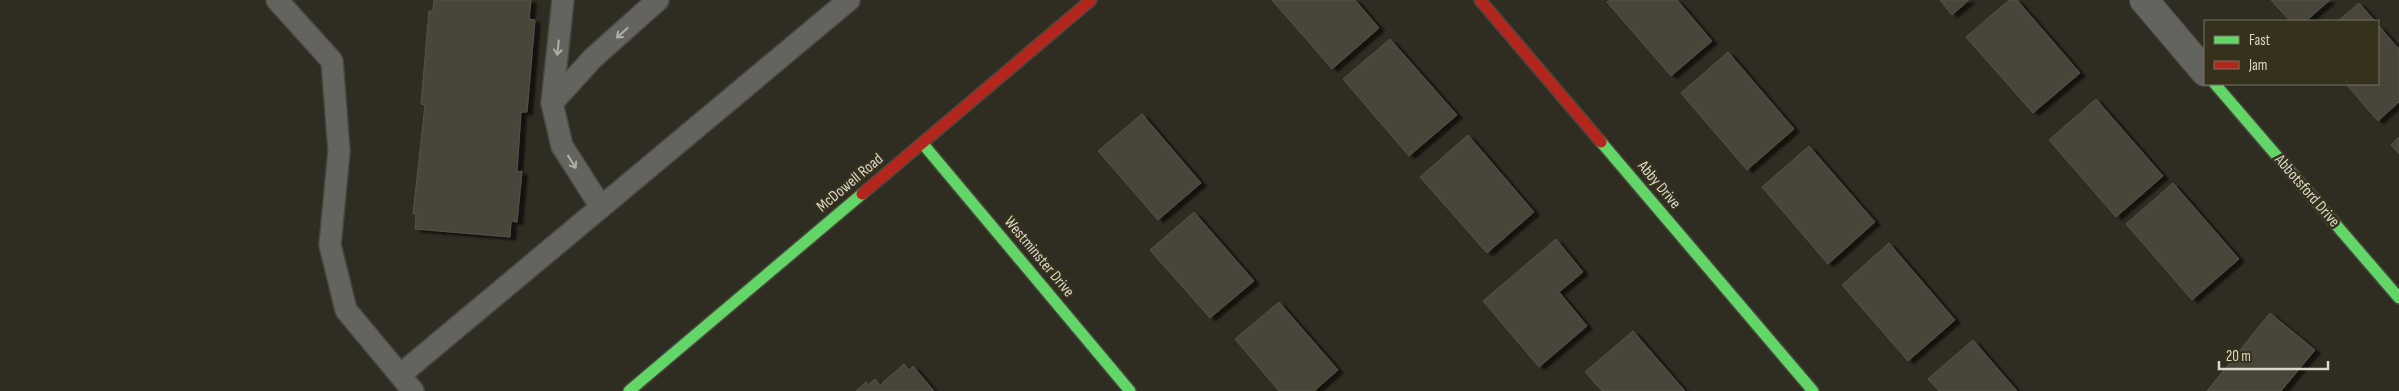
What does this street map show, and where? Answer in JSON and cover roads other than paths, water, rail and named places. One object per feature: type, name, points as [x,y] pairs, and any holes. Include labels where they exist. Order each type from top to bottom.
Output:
[{"type":"street","name":"McDowell Road","points":[[629,391],[1091,0]]},
{"type":"street","name":"Abby Drive","points":[[1480,0],[1813,391]]},
{"type":"street","points":[[2144,0],[2204,71]]},
{"type":"street","name":"Abbotsford Drive","points":[[2216,85],[2399,298]]},
{"type":"street","name":"Westminster Drive","points":[[923,144],[1130,391]]},
{"type":"lane","points":[[277,0],[332,62],[339,151],[330,245],[346,310],[406,383],[601,207],[849,0]]},
{"type":"lane","points":[[563,0],[552,103],[562,146],[601,207]]},
{"type":"lane","points":[[552,103],[593,58],[658,0]]}]
